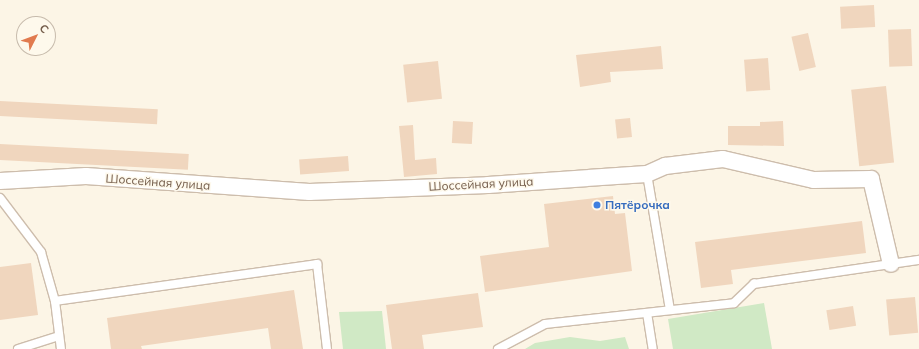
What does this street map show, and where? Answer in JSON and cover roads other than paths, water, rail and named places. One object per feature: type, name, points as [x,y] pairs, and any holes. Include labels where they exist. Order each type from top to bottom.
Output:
[{"type":"street","name":"Шоссейная улица","points":[[0,181],[86,176],[309,192],[488,185],[647,174],[665,166],[723,159],[814,180],[871,179],[891,264]]},
{"type":"lane","points":[[647,174],[670,310]]},
{"type":"lane","points":[[0,198],[41,252],[55,301],[61,349]]},
{"type":"lane","points":[[498,349],[545,324],[734,303],[754,284],[919,260]]},
{"type":"lane","points":[[55,301],[316,264],[327,349]]},
{"type":"lane","points":[[647,313],[653,349]]},
{"type":"lane","points":[[18,349],[59,336]]},
{"type":"place","name":"Пятёрочка","points":[[597,205]]}]
